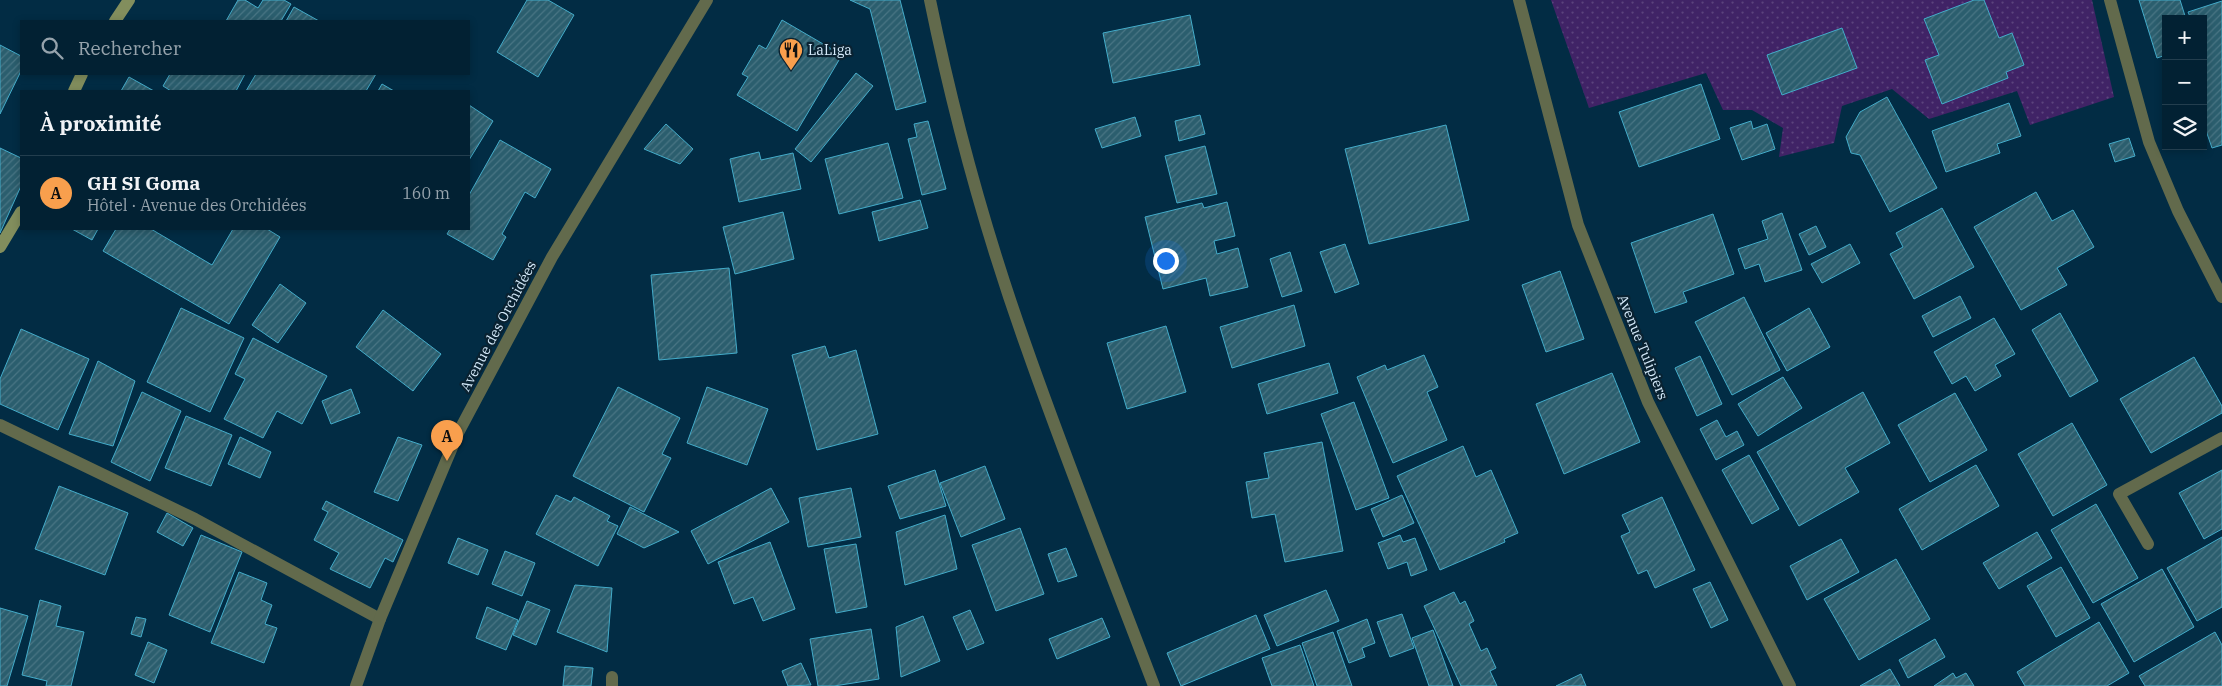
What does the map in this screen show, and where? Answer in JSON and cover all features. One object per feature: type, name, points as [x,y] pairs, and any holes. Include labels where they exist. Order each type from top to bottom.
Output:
[{"type":"street","points":[[117,20],[129,0]]},
{"type":"street","name":"Avenue des Orchidées","points":[[356,686],[380,619],[458,433],[552,257],[707,0]]},
{"type":"street","points":[[930,0],[939,46],[986,226],[1026,346],[1154,686]]},
{"type":"street","name":"Avenue Tulipiers","points":[[1519,0],[1578,225],[1648,402],[1790,686]]},
{"type":"street","points":[[2110,0],[2149,142],[2178,211],[2222,297]]},
{"type":"street","points":[[74,90],[82,75]]},
{"type":"street","points":[[0,246],[20,214]]},
{"type":"street","points":[[0,425],[187,515],[380,619]]},
{"type":"street","points":[[2148,544],[2120,494],[2222,438]]},
{"type":"shaded area","points":[[1551,0],[2092,0],[2114,97],[2030,125],[2017,91],[1929,119],[1892,89],[1842,106],[1834,143],[1779,157],[1783,128],[1752,110],[1723,110],[1706,73],[1589,108]]},
{"type":"building","points":[[238,0],[245,0],[258,8],[263,0],[284,0],[291,4],[282,20],[227,20]]},
{"type":"building","points":[[527,0],[548,0],[574,15],[538,77],[497,52]]},
{"type":"building","points":[[850,0],[900,0],[926,102],[896,110],[870,9]]},
{"type":"building","points":[[1974,0],[1984,0],[1999,38],[2012,33],[2024,65],[2006,72],[2008,78],[1942,104],[1925,60],[1939,55],[1924,19]]},
{"type":"building","points":[[2139,0],[2180,0],[2185,15],[2162,15],[2162,56],[2157,58]]},
{"type":"building","points":[[2222,1],[2222,145],[2212,148],[2207,134],[2207,15],[2189,15],[2188,12]]},
{"type":"building","points":[[294,7],[317,20],[287,20]]},
{"type":"building","points":[[1190,15],[1200,65],[1113,83],[1103,33]]},
{"type":"building","points":[[782,20],[842,55],[797,131],[737,95],[748,77],[742,74],[759,45],[766,49]]},
{"type":"building","points":[[1842,28],[1857,68],[1782,95],[1767,55]]},
{"type":"building","points":[[0,45],[20,55],[20,73],[0,114]]},
{"type":"building","points":[[856,73],[873,86],[811,162],[795,149]]},
{"type":"building","points":[[169,75],[244,75],[237,90],[169,90],[163,86]]},
{"type":"building","points":[[255,75],[375,75],[367,90],[247,90]]},
{"type":"building","points":[[129,77],[152,90],[122,90]]},
{"type":"building","points":[[382,84],[392,90],[379,90]]},
{"type":"building","points":[[1701,84],[1720,139],[1639,167],[1619,112]]},
{"type":"building","points":[[1887,97],[1937,188],[1890,212],[1860,155],[1851,153],[1846,137],[1860,112]]},
{"type":"building","points":[[2009,103],[2021,136],[1997,144],[2000,153],[1946,172],[1932,131]]},
{"type":"building","points":[[470,106],[493,121],[470,158]]},
{"type":"building","points":[[1200,115],[1205,134],[1179,141],[1175,121]]},
{"type":"building","points":[[1135,117],[1141,136],[1102,148],[1095,129]]},
{"type":"building","points":[[928,121],[946,189],[922,195],[908,139],[917,137],[914,124]]},
{"type":"building","points":[[1751,121],[1753,129],[1767,124],[1775,149],[1742,160],[1730,128]]},
{"type":"building","points":[[666,124],[693,149],[680,164],[644,149]]},
{"type":"building","points":[[1446,125],[1469,220],[1369,244],[1345,149]]},
{"type":"building","points":[[2129,138],[2135,156],[2115,162],[2109,144]]},
{"type":"building","points":[[500,140],[551,169],[535,198],[525,192],[502,234],[506,237],[493,260],[447,234],[449,230],[470,230],[470,193]]},
{"type":"building","points":[[888,143],[903,198],[839,214],[825,159]]},
{"type":"building","points":[[1205,146],[1217,194],[1177,203],[1165,156]]},
{"type":"building","points":[[0,148],[20,158],[20,188],[0,233]]},
{"type":"building","points":[[759,152],[761,160],[793,153],[801,189],[739,202],[730,159]]},
{"type":"building","points":[[2036,192],[2052,221],[2073,210],[2094,247],[2057,268],[2067,285],[2021,310],[1974,227]]},
{"type":"building","points":[[920,200],[928,228],[879,241],[872,212]]},
{"type":"building","points":[[1227,202],[1235,236],[1214,241],[1217,254],[1238,248],[1248,287],[1210,296],[1206,278],[1163,289],[1145,217],[1202,203],[1204,208]]},
{"type":"building","points":[[1942,208],[1974,267],[1914,299],[1890,254],[1903,247],[1896,233]]},
{"type":"building","points":[[783,212],[794,259],[735,274],[723,227]]},
{"type":"building","points":[[1782,213],[1802,270],[1765,282],[1759,264],[1745,269],[1738,249],[1768,239],[1762,221]]},
{"type":"building","points":[[1713,214],[1734,274],[1683,292],[1687,302],[1655,313],[1631,243]]},
{"type":"building","points":[[1816,226],[1826,247],[1809,255],[1799,234]]},
{"type":"building","points":[[74,230],[97,230],[92,240]]},
{"type":"building","points":[[115,230],[153,230],[212,265],[232,230],[269,230],[280,237],[229,324],[103,251]]},
{"type":"building","points":[[1345,244],[1359,284],[1335,293],[1320,252]]},
{"type":"building","points":[[1850,244],[1860,263],[1822,283],[1811,264]]},
{"type":"building","points":[[1290,252],[1302,291],[1282,297],[1270,259]]},
{"type":"building","points":[[729,268],[737,353],[659,360],[651,275]]},
{"type":"building","points":[[1560,271],[1584,339],[1546,352],[1522,285]]},
{"type":"building","points":[[280,284],[306,303],[278,343],[252,325]]},
{"type":"building","points":[[1960,296],[1971,318],[1933,337],[1922,316]]},
{"type":"building","points":[[1744,297],[1780,370],[1732,395],[1695,322]]},
{"type":"building","points":[[1294,305],[1305,346],[1232,368],[1220,327]]},
{"type":"building","points":[[181,308],[244,338],[210,412],[147,382]]},
{"type":"building","points":[[1809,308],[1830,347],[1787,371],[1766,333]]},
{"type":"building","points":[[383,310],[441,354],[413,391],[356,347]]},
{"type":"building","points":[[2060,313],[2098,381],[2070,397],[2032,330]]},
{"type":"building","points":[[1994,318],[2015,354],[1995,365],[2001,376],[1975,391],[1966,376],[1952,384],[1934,352]]},
{"type":"building","points":[[1166,326],[1186,392],[1127,409],[1107,343]]},
{"type":"building","points":[[21,329],[89,359],[58,430],[0,404],[0,379]]},
{"type":"building","points":[[253,338],[327,376],[302,424],[277,411],[263,438],[224,419],[245,379],[235,374]]},
{"type":"building","points":[[825,346],[829,358],[856,350],[878,434],[817,450],[792,355]]},
{"type":"building","points":[[1424,355],[1438,387],[1427,392],[1447,440],[1393,463],[1357,377],[1385,365],[1387,370]]},
{"type":"building","points":[[1700,356],[1722,404],[1697,416],[1675,368]]},
{"type":"building","points":[[2194,357],[2222,406],[2222,413],[2151,453],[2120,399]]},
{"type":"building","points":[[98,361],[135,381],[113,446],[69,434]]},
{"type":"building","points":[[1329,363],[1338,393],[1267,414],[1258,384]]},
{"type":"building","points":[[1612,373],[1640,442],[1564,474],[1536,404]]},
{"type":"building","points":[[1783,377],[1802,408],[1758,436],[1738,404]]},
{"type":"building","points":[[618,387],[680,418],[662,454],[671,458],[644,512],[573,476]]},
{"type":"building","points":[[707,387],[768,409],[747,465],[687,443]]},
{"type":"building","points":[[351,389],[360,413],[331,424],[322,401]]},
{"type":"building","points":[[142,392],[181,411],[150,481],[111,462]]},
{"type":"building","points":[[1863,392],[1890,443],[1845,468],[1859,492],[1799,526],[1757,452]]},
{"type":"building","points":[[1955,393],[1987,450],[1930,482],[1898,425]]},
{"type":"building","points":[[1354,402],[1389,498],[1356,510],[1321,414]]},
{"type":"building","points":[[186,416],[232,435],[211,486],[165,468]]},
{"type":"building","points":[[1717,420],[1726,437],[1737,431],[1744,445],[1716,460],[1700,429]]},
{"type":"building","points":[[2072,423],[2107,485],[2053,516],[2018,454]]},
{"type":"building","points":[[240,437],[271,452],[260,478],[228,464]]},
{"type":"building","points":[[398,437],[422,445],[398,501],[374,492]]},
{"type":"building","points":[[1322,442],[1343,551],[1285,562],[1275,514],[1252,518],[1246,482],[1269,478],[1264,453]]},
{"type":"building","points":[[1463,446],[1476,477],[1491,470],[1518,533],[1504,539],[1505,542],[1440,570],[1397,476]]},
{"type":"building","points":[[1749,455],[1779,509],[1752,524],[1722,470]]},
{"type":"building","points":[[1976,465],[1999,506],[1922,550],[1899,509]]},
{"type":"building","points":[[985,466],[1005,519],[961,537],[940,483]]},
{"type":"building","points":[[935,470],[946,506],[900,519],[888,486]]},
{"type":"building","points":[[2222,470],[2222,529],[2204,539],[2179,493]]},
{"type":"building","points":[[59,486],[128,513],[105,575],[35,549]]},
{"type":"building","points":[[771,488],[789,522],[708,564],[691,531]]},
{"type":"building","points":[[851,488],[861,537],[808,547],[799,498]]},
{"type":"building","points":[[556,495],[571,502],[574,497],[610,516],[607,521],[618,526],[598,566],[536,534]]},
{"type":"building","points":[[1402,495],[1414,523],[1383,537],[1371,509]]},
{"type":"building","points":[[1662,497],[1695,570],[1655,588],[1647,570],[1638,574],[1621,536],[1630,532],[1622,515]]},
{"type":"building","points":[[326,501],[403,540],[393,562],[385,558],[370,588],[330,569],[339,553],[314,540],[328,512],[322,509]]},
{"type":"building","points":[[2096,504],[2138,578],[2093,603],[2051,530]]},
{"type":"building","points":[[630,507],[679,532],[644,548],[617,534]]},
{"type":"building","points":[[167,513],[193,528],[183,546],[157,532]]},
{"type":"building","points":[[945,515],[957,569],[905,585],[896,532]]},
{"type":"building","points":[[1020,528],[1044,594],[996,611],[972,545]]},
{"type":"building","points":[[2037,532],[2052,558],[1999,589],[1983,563]]},
{"type":"building","points":[[201,535],[242,552],[210,632],[169,615]]},
{"type":"building","points":[[1400,535],[1403,542],[1415,538],[1427,570],[1411,576],[1407,562],[1388,569],[1378,543]]},
{"type":"building","points":[[2222,537],[2222,607],[2197,621],[2167,568]]},
{"type":"building","points":[[458,538],[488,550],[478,575],[448,563]]},
{"type":"building","points":[[1841,539],[1859,572],[1807,600],[1790,566]]},
{"type":"building","points":[[770,542],[795,609],[763,621],[753,597],[734,604],[718,562]]},
{"type":"building","points":[[856,544],[867,607],[836,613],[824,549]]},
{"type":"building","points":[[1066,548],[1077,576],[1058,582],[1048,554]]},
{"type":"building","points":[[505,551],[535,563],[522,596],[492,584]]},
{"type":"building","points":[[1896,559],[1930,619],[1859,660],[1824,599]]},
{"type":"building","points":[[2061,567],[2090,618],[2056,637],[2027,586]]},
{"type":"building","points":[[2162,569],[2194,627],[2134,662],[2101,604]]},
{"type":"building","points":[[239,572],[267,583],[261,600],[272,605],[265,624],[277,628],[264,663],[211,643]]},
{"type":"building","points":[[1710,582],[1728,620],[1711,628],[1693,589]]},
{"type":"building","points":[[575,585],[612,588],[607,652],[557,632]]},
{"type":"building","points":[[1326,590],[1339,621],[1277,646],[1264,615]]},
{"type":"building","points":[[1454,592],[1460,604],[1465,601],[1474,621],[1469,624],[1481,651],[1487,648],[1496,668],[1490,671],[1497,686],[1461,686],[1424,606]]},
{"type":"building","points":[[40,600],[61,606],[56,626],[84,632],[71,686],[46,686],[47,681],[22,675]]},
{"type":"building","points":[[527,601],[550,610],[536,645],[513,635]]},
{"type":"building","points":[[487,607],[518,620],[506,650],[476,638]]},
{"type":"building","points":[[0,608],[28,616],[7,686],[0,686]]},
{"type":"building","points":[[970,610],[984,643],[967,650],[953,617]]},
{"type":"building","points":[[1402,614],[1414,648],[1390,657],[1377,622]]},
{"type":"building","points":[[1256,615],[1270,649],[1181,686],[1167,653]]},
{"type":"building","points":[[923,616],[940,661],[901,677],[896,627]]},
{"type":"building","points":[[136,617],[146,619],[141,637],[131,634]]},
{"type":"building","points":[[1102,618],[1110,637],[1057,659],[1049,639]]},
{"type":"building","points":[[1367,619],[1375,643],[1362,648],[1365,657],[1349,663],[1337,631]]},
{"type":"building","points":[[2099,622],[2129,673],[2107,686],[2025,686],[2017,672]]},
{"type":"building","points":[[871,629],[879,679],[834,686],[818,686],[810,639]]},
{"type":"building","points":[[1433,630],[1453,686],[1429,686],[1412,638]]},
{"type":"building","points":[[1333,632],[1352,686],[1317,686],[1302,643]]},
{"type":"building","points":[[2215,632],[2222,645],[2222,686],[2145,686],[2139,676]]},
{"type":"building","points":[[1935,639],[1945,657],[1908,678],[1899,660]]},
{"type":"building","points":[[148,642],[167,650],[154,683],[135,675]]},
{"type":"building","points":[[1300,645],[1314,686],[1272,686],[1262,658]]},
{"type":"building","points":[[801,663],[811,685],[788,686],[782,671]]},
{"type":"building","points":[[565,666],[593,668],[591,686],[563,686]]},
{"type":"building","points":[[1890,669],[1900,686],[1860,686]]},
{"type":"building","points":[[1953,673],[1956,678],[1966,673],[1974,686],[1934,686]]},
{"type":"building","points":[[1581,674],[1586,686],[1556,686]]},
{"type":"place","name":"LaLiga","points":[[791,71]]},
{"type":"place","name":"GH SI Goma","points":[[447,461]]}]
